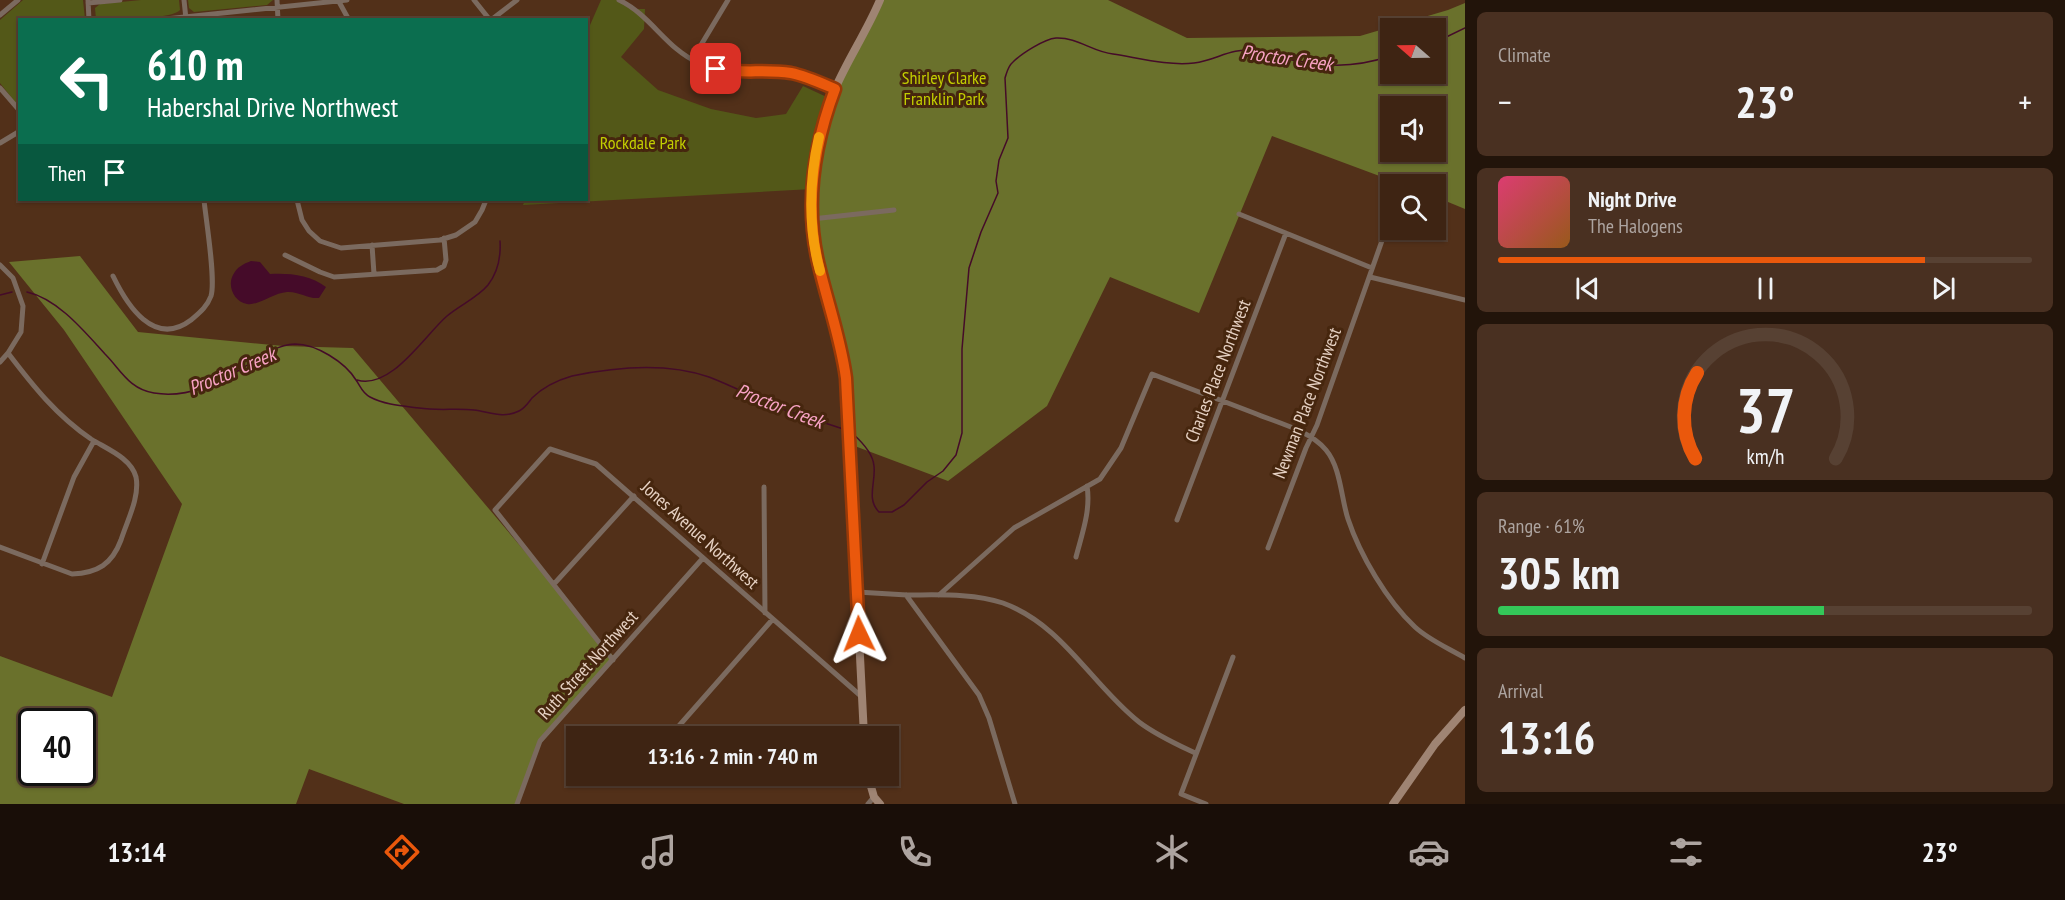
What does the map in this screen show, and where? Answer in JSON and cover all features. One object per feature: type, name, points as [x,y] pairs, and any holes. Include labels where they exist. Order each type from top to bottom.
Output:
[{"type":"street","points":[[0,15],[18,0]]},
{"type":"street","points":[[89,18],[88,1],[120,0]]},
{"type":"street","points":[[184,0],[186,18],[277,3],[347,0]]},
{"type":"street","points":[[338,0],[348,18]]},
{"type":"street","points":[[474,0],[489,18]]},
{"type":"street","points":[[494,18],[517,0]]},
{"type":"street","points":[[619,0],[630,6],[672,47],[692,60],[732,72],[791,73],[835,89]]},
{"type":"street","points":[[692,60],[728,0]]},
{"type":"street","points":[[863,726],[844,362],[818,264],[812,219],[812,181],[824,118],[835,89],[880,0]]},
{"type":"street","points":[[277,3],[278,18]]},
{"type":"street","points":[[0,88],[18,109]]},
{"type":"street","points":[[0,144],[18,132]]},
{"type":"street","points":[[113,276],[123,296],[141,319],[162,329],[184,325],[203,311],[211,295],[212,279],[204,201]]},
{"type":"street","points":[[297,201],[302,220],[309,231],[320,241],[341,248],[456,235],[475,222],[486,201]]},
{"type":"street","points":[[812,219],[894,210]]},
{"type":"street","points":[[1239,214],[1372,268]]},
{"type":"street","name":"Charles Place Northwest","points":[[1177,520],[1286,233]]},
{"type":"street","points":[[285,255],[328,276],[437,270],[444,267],[446,260],[444,238]]},
{"type":"street","name":"Newman Place Northwest","points":[[1268,548],[1317,425],[1382,240]]},
{"type":"street","points":[[372,245],[374,274]]},
{"type":"street","points":[[0,265],[13,278],[22,306],[21,332],[0,362]]},
{"type":"street","points":[[1370,277],[1465,300]]},
{"type":"street","points":[[0,547],[72,574],[99,568],[111,560],[117,550],[136,492],[136,477],[129,464],[94,441],[51,406],[8,353]]},
{"type":"street","points":[[939,595],[1014,528],[1100,479],[1112,464],[1152,374],[1311,437],[1326,450],[1334,464],[1348,519],[1360,548],[1400,611],[1432,640],[1465,658]]},
{"type":"street","points":[[42,564],[74,477],[94,441]]},
{"type":"street","name":"Jones Avenue Northwest","points":[[554,584],[495,510],[550,449],[596,464],[862,697]]},
{"type":"street","points":[[1076,557],[1086,522],[1089,496],[1087,486]]},
{"type":"street","points":[[764,487],[765,613]]},
{"type":"street","points":[[613,660],[554,584],[634,496]]},
{"type":"street","name":"Ruth Street Northwest","points":[[517,803],[540,741],[703,558]]},
{"type":"street","points":[[857,592],[972,597],[1001,603],[1026,614],[1065,645],[1140,723],[1195,753]]},
{"type":"street","points":[[906,595],[979,695],[989,718],[1015,804]]},
{"type":"street","points":[[679,726],[772,620]]},
{"type":"street","points":[[1206,804],[1180,794],[1233,657]]},
{"type":"street","points":[[1392,804],[1435,744],[1465,710]]},
{"type":"street","points":[[870,786],[874,797],[880,804]]},
{"type":"street","points":[[868,804],[874,797]]},
{"type":"street","points":[[517,803],[525,804]]},
{"type":"green space","points":[[23,0],[83,0],[85,18],[18,18],[18,106],[0,83],[0,20]]},
{"type":"green space","points":[[141,0],[179,0],[180,10],[165,16],[96,18],[95,8],[100,4]]},
{"type":"green space","points":[[188,0],[273,0],[267,5],[194,12],[189,8]]},
{"type":"green space","name":"Rockdale Park","points":[[601,0],[620,0],[635,9],[645,9],[644,29],[621,57],[658,90],[711,109],[756,118],[786,114],[803,86],[831,99],[812,189],[523,205],[525,201],[588,201],[588,30]]},
{"type":"green space","name":"Shirley Clarke Franklin Park","points":[[882,0],[1108,0],[1187,38],[1360,36],[1380,30],[1380,84],[1446,84],[1446,18],[1421,18],[1465,3],[1465,209],[1446,201],[1446,174],[1380,174],[1380,176],[1272,136],[1199,313],[1110,277],[1047,406],[948,481],[852,445],[850,416],[833,317],[812,214],[821,123]]},
{"type":"green space","points":[[80,256],[138,332],[283,346],[353,348],[615,658],[541,743],[518,804],[404,804],[309,769],[296,804],[0,804],[0,656],[112,697],[182,504],[64,330],[9,262]]},
{"type":"shaded area","points":[[251,261],[260,262],[270,274],[300,276],[326,287],[319,298],[287,292],[256,303],[242,303],[233,293],[231,279],[238,268]]},
{"type":"waterway","name":"Proctor Creek","points":[[1446,37],[1465,28]]},
{"type":"waterway","name":"Proctor Creek","points":[[853,434],[872,457],[874,472],[872,496],[879,512],[892,512],[904,505],[927,482],[943,471],[956,455],[962,433],[962,349],[969,268],[998,193],[996,181],[999,160],[1008,138],[1005,78],[1010,65],[1021,55],[1051,39],[1064,38],[1106,53],[1174,63],[1194,63],[1231,52],[1247,50],[1307,63],[1334,65],[1380,59]]},
{"type":"waterway","points":[[357,380],[370,381],[394,369],[447,316],[484,290],[496,270],[500,241]]},
{"type":"waterway","name":"Proctor Creek","points":[[0,295],[12,292]]},
{"type":"waterway","name":"Proctor Creek","points":[[27,292],[49,301],[60,309],[79,326],[126,378],[145,391],[154,393],[177,394],[199,389],[231,375],[273,350],[295,344],[312,347],[329,355],[351,373],[363,392],[382,402],[400,406],[507,414],[521,410],[545,388],[572,376],[640,367],[693,372],[785,410],[846,430]]},
{"type":"slow traffic","points":[[819,137],[812,181],[812,215],[820,271]]},
{"type":"route","points":[[716,69],[745,73],[773,71],[791,73],[808,77],[835,89],[824,118],[816,151],[812,181],[812,215],[818,264],[840,340],[846,378],[859,634]]}]
